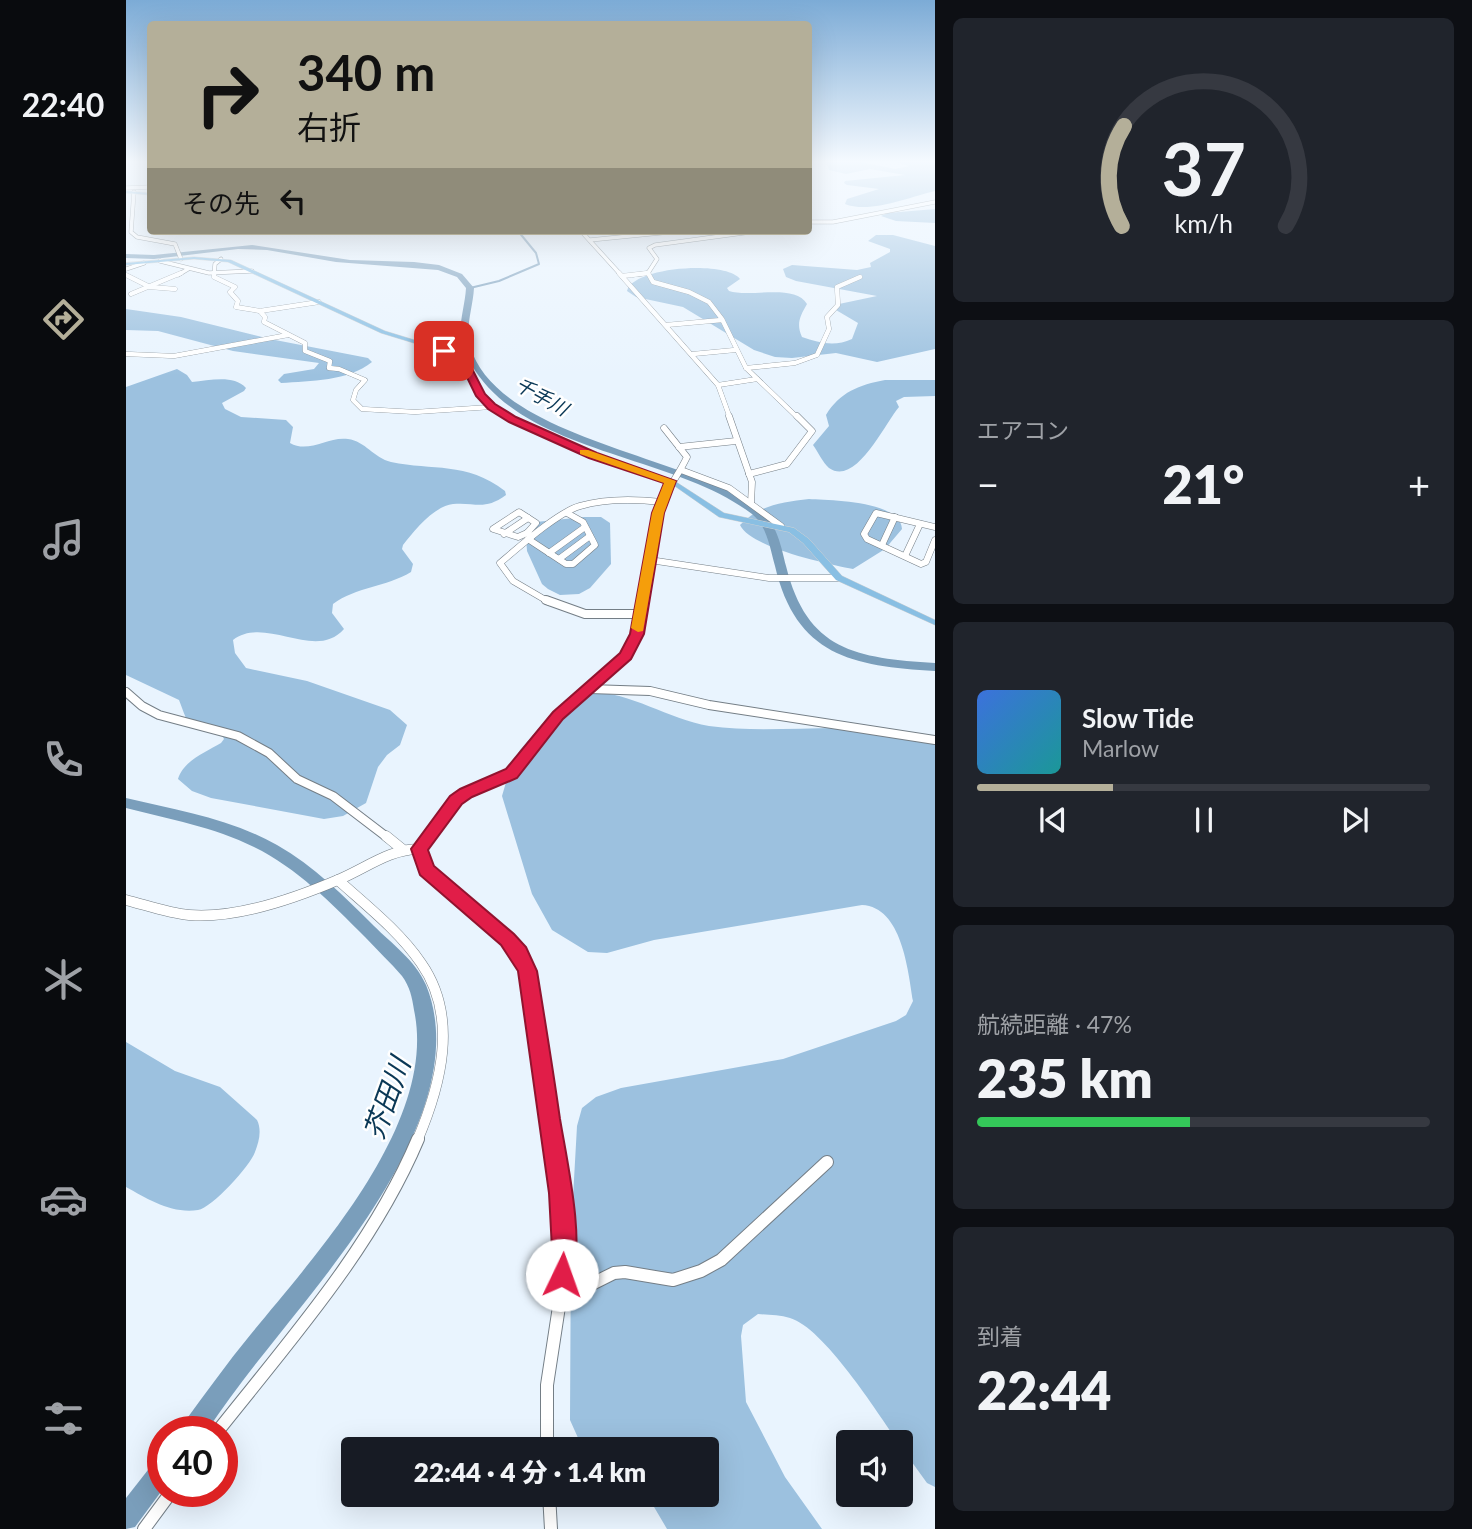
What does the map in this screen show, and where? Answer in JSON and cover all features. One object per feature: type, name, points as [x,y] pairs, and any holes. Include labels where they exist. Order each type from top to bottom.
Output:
[{"type":"main road","points":[[126,267],[180,256],[221,259],[396,337],[456,357],[466,365],[481,396],[491,407],[564,444],[671,480],[715,511],[746,521],[776,525],[806,541],[839,578],[935,623]]},
{"type":"street","points":[[133,233],[137,237],[175,244],[180,256]]},
{"type":"street","points":[[585,235],[693,354],[718,386],[752,482],[751,503]]},
{"type":"street","points":[[590,240],[640,235]]},
{"type":"street","points":[[648,273],[657,259],[650,247],[657,243],[676,243],[685,238],[717,239],[738,235]]},
{"type":"street","points":[[221,259],[215,264],[214,273],[217,279],[235,287],[230,292],[238,301],[235,306],[260,311],[319,302]]},
{"type":"street","points":[[160,261],[214,273],[252,271]]},
{"type":"street","points":[[131,294],[188,269]]},
{"type":"street","points":[[622,276],[648,273]]},
{"type":"street","points":[[648,273],[653,282],[705,299],[722,320],[746,368],[812,431],[787,464],[749,474]]},
{"type":"street","points":[[126,275],[150,287],[181,292]]},
{"type":"street","points":[[746,368],[795,363],[817,355],[829,329],[827,317],[838,305],[837,288],[860,277]]},
{"type":"street","points":[[260,311],[265,317],[264,323],[305,343],[305,351],[330,361],[329,368],[340,369],[365,380],[356,390],[353,400],[362,409],[415,412],[491,407]]},
{"type":"street","points":[[666,325],[722,320]]},
{"type":"street","points":[[126,354],[174,356],[288,335]]},
{"type":"street","points":[[693,354],[735,350]]},
{"type":"street","points":[[718,386],[757,379]]},
{"type":"street","points":[[419,849],[456,800],[511,774],[543,731],[626,656],[634,645],[662,502],[671,480],[681,471],[687,457],[664,428]]},
{"type":"street","points":[[679,447],[737,441]]},
{"type":"street","points":[[681,471],[721,483],[751,503],[776,525]]},
{"type":"street","points":[[640,614],[586,614],[537,598],[504,572],[500,563],[529,536],[583,505],[621,498],[662,502]]},
{"type":"street","points":[[529,536],[536,525],[517,513],[493,529],[518,537],[529,536],[559,559],[573,564],[595,548],[583,522],[567,513]]},
{"type":"street","points":[[935,527],[876,513],[864,534],[867,539],[924,563],[935,540]]},
{"type":"street","points":[[882,545],[895,517]]},
{"type":"street","points":[[504,534],[528,518]]},
{"type":"street","points":[[905,556],[920,524]]},
{"type":"street","points":[[549,552],[585,527]]},
{"type":"street","points":[[559,559],[590,536]]},
{"type":"street","points":[[650,560],[775,578],[839,578]]},
{"type":"street","points":[[590,689],[650,691],[722,707],[935,740]]},
{"type":"street","points":[[126,692],[142,706],[159,715],[238,736],[269,753],[298,779],[333,796],[402,849]]},
{"type":"street","points":[[126,900],[188,915],[230,914],[250,910],[338,880],[402,849],[419,849]]},
{"type":"street","points":[[419,849],[426,870],[508,940],[519,953],[527,971],[561,1193],[564,1249],[560,1300],[547,1385],[547,1437]]},
{"type":"street","points":[[229,1416],[356,1253],[410,1161],[430,1112],[441,1072],[445,1045],[444,1023],[439,996],[429,973],[418,958],[338,880]]},
{"type":"street","points":[[560,1300],[614,1273],[625,1272],[673,1280],[701,1271],[721,1260],[827,1162]]},
{"type":"street","points":[[144,1529],[160,1507]]},
{"type":"street","points":[[550,1507],[551,1529]]},
{"type":"shaded area","points":[[876,235],[893,235],[935,246],[935,349],[877,362],[836,353],[792,358],[775,357],[754,350],[683,307],[636,297],[627,291],[633,283],[645,276],[661,272],[717,269],[740,279],[727,288],[729,291],[783,293],[801,298],[807,304],[800,320],[802,337],[839,343],[852,339],[858,323],[836,310],[839,304],[877,296],[796,281],[786,277],[783,269],[792,265],[857,270],[871,267],[870,263],[890,252],[890,249],[868,241]]},
{"type":"shaded area","points":[[126,309],[181,317],[270,339],[368,358],[372,362],[341,376],[281,383],[278,380],[284,374],[314,369],[319,363],[233,351],[158,331],[126,330]]},
{"type":"shaded area","points":[[177,369],[192,382],[220,379],[241,384],[246,388],[222,403],[225,409],[241,417],[286,420],[293,427],[290,443],[297,446],[311,446],[341,439],[354,440],[391,462],[463,471],[477,475],[505,491],[506,495],[492,503],[453,504],[432,514],[403,545],[402,549],[413,564],[411,572],[351,594],[333,604],[332,613],[344,629],[332,638],[305,640],[260,632],[233,640],[235,653],[246,668],[307,681],[390,710],[407,725],[400,745],[387,755],[378,767],[366,803],[343,816],[324,819],[211,798],[192,791],[178,779],[181,773],[196,758],[221,743],[224,739],[222,735],[193,728],[187,721],[179,700],[126,675],[126,387]]},
{"type":"shaded area","points":[[885,380],[935,380],[935,396],[904,397],[896,401],[899,407],[859,461],[849,469],[839,471],[829,468],[813,445],[829,426],[826,415],[831,407],[851,391]]},
{"type":"shaded area","points":[[809,499],[878,507],[899,520],[902,529],[885,549],[853,569],[774,548],[747,533],[740,525],[763,509]]},
{"type":"shaded area","points":[[601,517],[610,523],[611,564],[590,588],[579,594],[560,595],[542,584],[527,551],[526,537],[536,522]]},
{"type":"shaded area","points":[[590,692],[620,696],[709,726],[752,729],[861,728],[935,740],[935,1487],[927,1483],[913,1464],[913,1430],[890,1430],[834,1354],[804,1325],[786,1317],[758,1314],[743,1325],[741,1336],[746,1402],[785,1477],[822,1529],[667,1529],[654,1507],[719,1507],[719,1437],[578,1437],[570,1420],[571,1233],[577,1126],[582,1108],[596,1097],[621,1088],[783,1059],[896,1021],[906,1015],[913,1001],[901,942],[894,928],[886,916],[875,908],[862,905],[654,940],[607,953],[588,952],[552,930],[532,894],[502,796],[509,772],[520,750],[540,727]]},
{"type":"shaded area","points":[[126,1042],[175,1071],[220,1087],[257,1120],[259,1136],[252,1158],[230,1186],[204,1208],[188,1211],[169,1208],[126,1187]]},
{"type":"waterway","points":[[470,288],[499,281],[539,264],[536,253],[521,235]]},
{"type":"waterway","name":"千手川","points":[[126,256],[154,257],[252,247],[350,262],[426,265],[457,274],[465,279],[470,288],[464,327],[467,350],[486,382],[516,407],[554,427],[724,492],[756,512],[766,524],[773,538],[791,600],[811,632],[826,643],[861,657],[935,667]]},
{"type":"waterway","name":"芥田川","points":[[126,803],[226,829],[258,842],[302,869],[341,903],[408,970],[418,987],[428,1032],[423,1079],[407,1128],[381,1177],[351,1224],[203,1416]]},
{"type":"waterway","name":"芥田川","points":[[126,1518],[147,1490]]},
{"type":"slow traffic","points":[[584,452],[671,481],[658,513],[638,628]]},
{"type":"route","points":[[444,351],[466,365],[481,396],[491,407],[513,420],[593,456],[671,481],[658,513],[634,645],[614,669],[558,715],[511,774],[482,785],[456,800],[419,849],[426,870],[508,940],[519,953],[527,971],[561,1193],[564,1249],[562,1275]]}]
